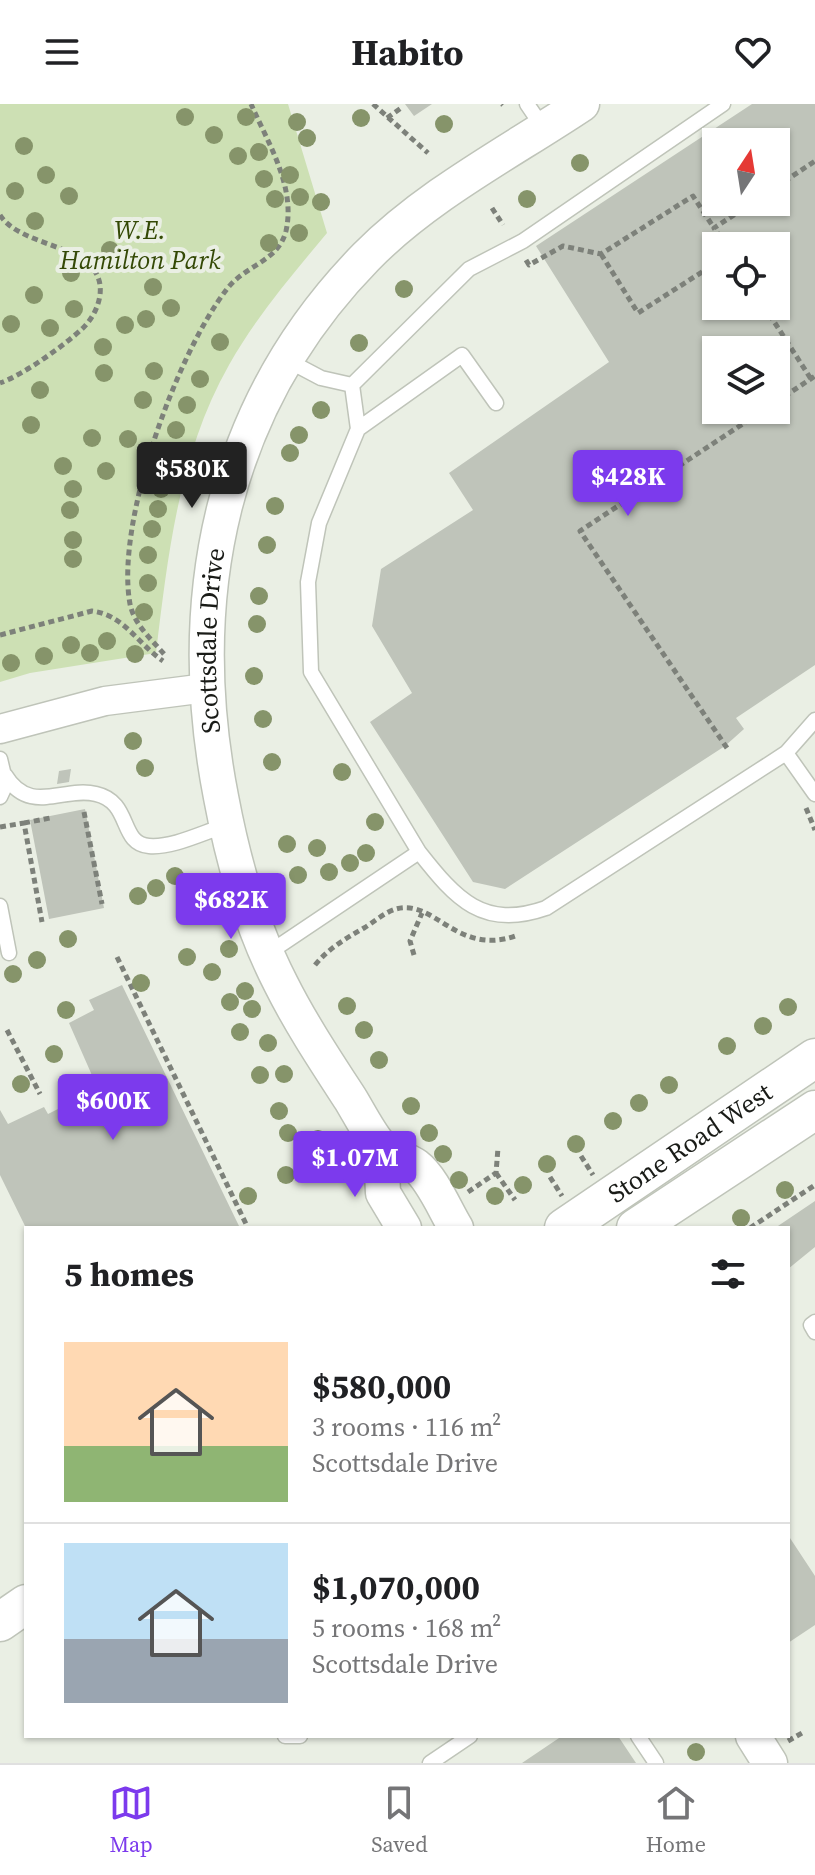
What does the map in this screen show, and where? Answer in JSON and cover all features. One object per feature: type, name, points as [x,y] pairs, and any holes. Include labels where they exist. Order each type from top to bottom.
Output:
[{"type":"main road","name":"Stone Road West","points":[[566,1216],[814,1062]]},
{"type":"main road","name":"Stone Road West","points":[[639,1226],[815,1110]]},
{"type":"main road","points":[[0,1622],[24,1605]]},
{"type":"street","name":"Scottsdale Drive","points":[[403,1226],[383,1193],[381,1148],[289,998],[267,954],[237,867],[227,825],[206,688],[209,594],[222,508],[238,455],[285,359],[323,305],[367,256],[404,222],[536,117],[582,104]]},
{"type":"street","points":[[0,729],[105,701],[206,688]]},
{"type":"street","points":[[381,1148],[418,1167],[458,1213]]},
{"type":"street","points":[[756,1738],[779,1752]]},
{"type":"lane","points":[[352,385],[469,269],[523,241],[723,104]]},
{"type":"lane","points":[[358,429],[462,355],[496,403]]},
{"type":"lane","points":[[285,359],[321,378],[352,385]]},
{"type":"lane","points":[[352,385],[358,429],[319,523],[308,582],[311,672],[419,852],[447,888],[470,905],[497,917],[523,916],[546,908],[786,753],[812,731]]},
{"type":"lane","points":[[786,753],[815,794]]},
{"type":"lane","points":[[0,759],[5,775],[5,788],[0,797]]},
{"type":"lane","points":[[5,775],[18,790],[36,797],[50,799],[89,793],[103,796],[120,809],[130,837],[141,844],[162,845],[227,825]]},
{"type":"lane","points":[[267,954],[419,852]]},
{"type":"lane","points":[[0,906],[9,953]]},
{"type":"lane","points":[[815,1322],[811,1325],[815,1332]]},
{"type":"lane","points":[[430,1763],[467,1738]]},
{"type":"lane","points":[[639,1738],[656,1763]]},
{"type":"path","points":[[0,635],[92,611],[102,612],[114,614],[147,650],[163,657],[130,607],[132,538],[142,476],[190,353],[207,318],[236,278],[272,256],[280,247],[288,215],[281,174],[251,104]]},
{"type":"path","points":[[373,104],[428,153]]},
{"type":"path","points":[[387,118],[401,108]]},
{"type":"path","points":[[790,178],[815,161]]},
{"type":"path","points":[[521,252],[529,265],[563,246],[601,254],[693,196],[717,232]]},
{"type":"path","points":[[492,208],[503,225]]},
{"type":"path","points":[[0,215],[27,236],[83,260],[96,273],[100,291],[94,313],[77,333],[0,383]]},
{"type":"path","points":[[714,228],[732,216]]},
{"type":"path","points":[[601,254],[638,313],[702,272]]},
{"type":"path","points":[[774,320],[813,378],[790,393]]},
{"type":"path","points":[[727,748],[580,531],[743,424]]},
{"type":"path","points":[[69,815],[85,812],[102,904]]},
{"type":"path","points":[[0,827],[54,817]]},
{"type":"path","points":[[24,823],[42,922]]},
{"type":"path","points":[[315,965],[328,950],[396,909],[413,908],[476,941],[498,942],[526,931]]},
{"type":"path","points":[[414,955],[410,941],[422,913]]},
{"type":"path","points":[[117,957],[247,1226]]},
{"type":"path","points":[[7,1030],[40,1094]]},
{"type":"path","points":[[458,1213],[496,1173],[498,1148]]},
{"type":"path","points":[[581,1156],[597,1183]]},
{"type":"path","points":[[496,1173],[515,1200]]},
{"type":"path","points":[[550,1177],[566,1216]]},
{"type":"path","points":[[753,1226],[815,1185]]},
{"type":"path","points":[[801,1194],[806,1201]]},
{"type":"path","points":[[779,1209],[784,1216]]},
{"type":"path","points":[[763,1219],[768,1226]]},
{"type":"path","points":[[779,1752],[802,1733]]},
{"type":"green space","name":"W.E. Hamilton Park","points":[[0,104],[288,104],[327,233],[251,330],[229,365],[198,433],[178,505],[156,653],[30,673],[0,682]]},
{"type":"building","points":[[405,104],[432,104],[414,116]]},
{"type":"building","points":[[752,104],[815,104],[815,665],[736,718],[744,729],[725,746],[505,889],[473,882],[370,722],[412,693],[372,626],[381,569],[473,510],[449,473],[609,362],[536,246],[702,137],[702,216],[790,216],[790,128],[715,128]]},
{"type":"building","points":[[71,769],[69,782],[57,784],[59,771]]},
{"type":"building","points":[[85,809],[104,908],[49,919],[30,820]]},
{"type":"building","points":[[122,985],[239,1226],[25,1226],[0,1175],[0,1110],[8,1124],[44,1107],[48,1114],[98,1089],[69,1023],[94,1010],[89,1000]]},
{"type":"building","points":[[815,1201],[815,1247],[790,1267],[790,1226],[778,1226]]},
{"type":"building","points":[[790,1538],[815,1576],[815,1625],[790,1642]]},
{"type":"building","points":[[559,1738],[619,1738],[636,1763],[522,1763]]}]
